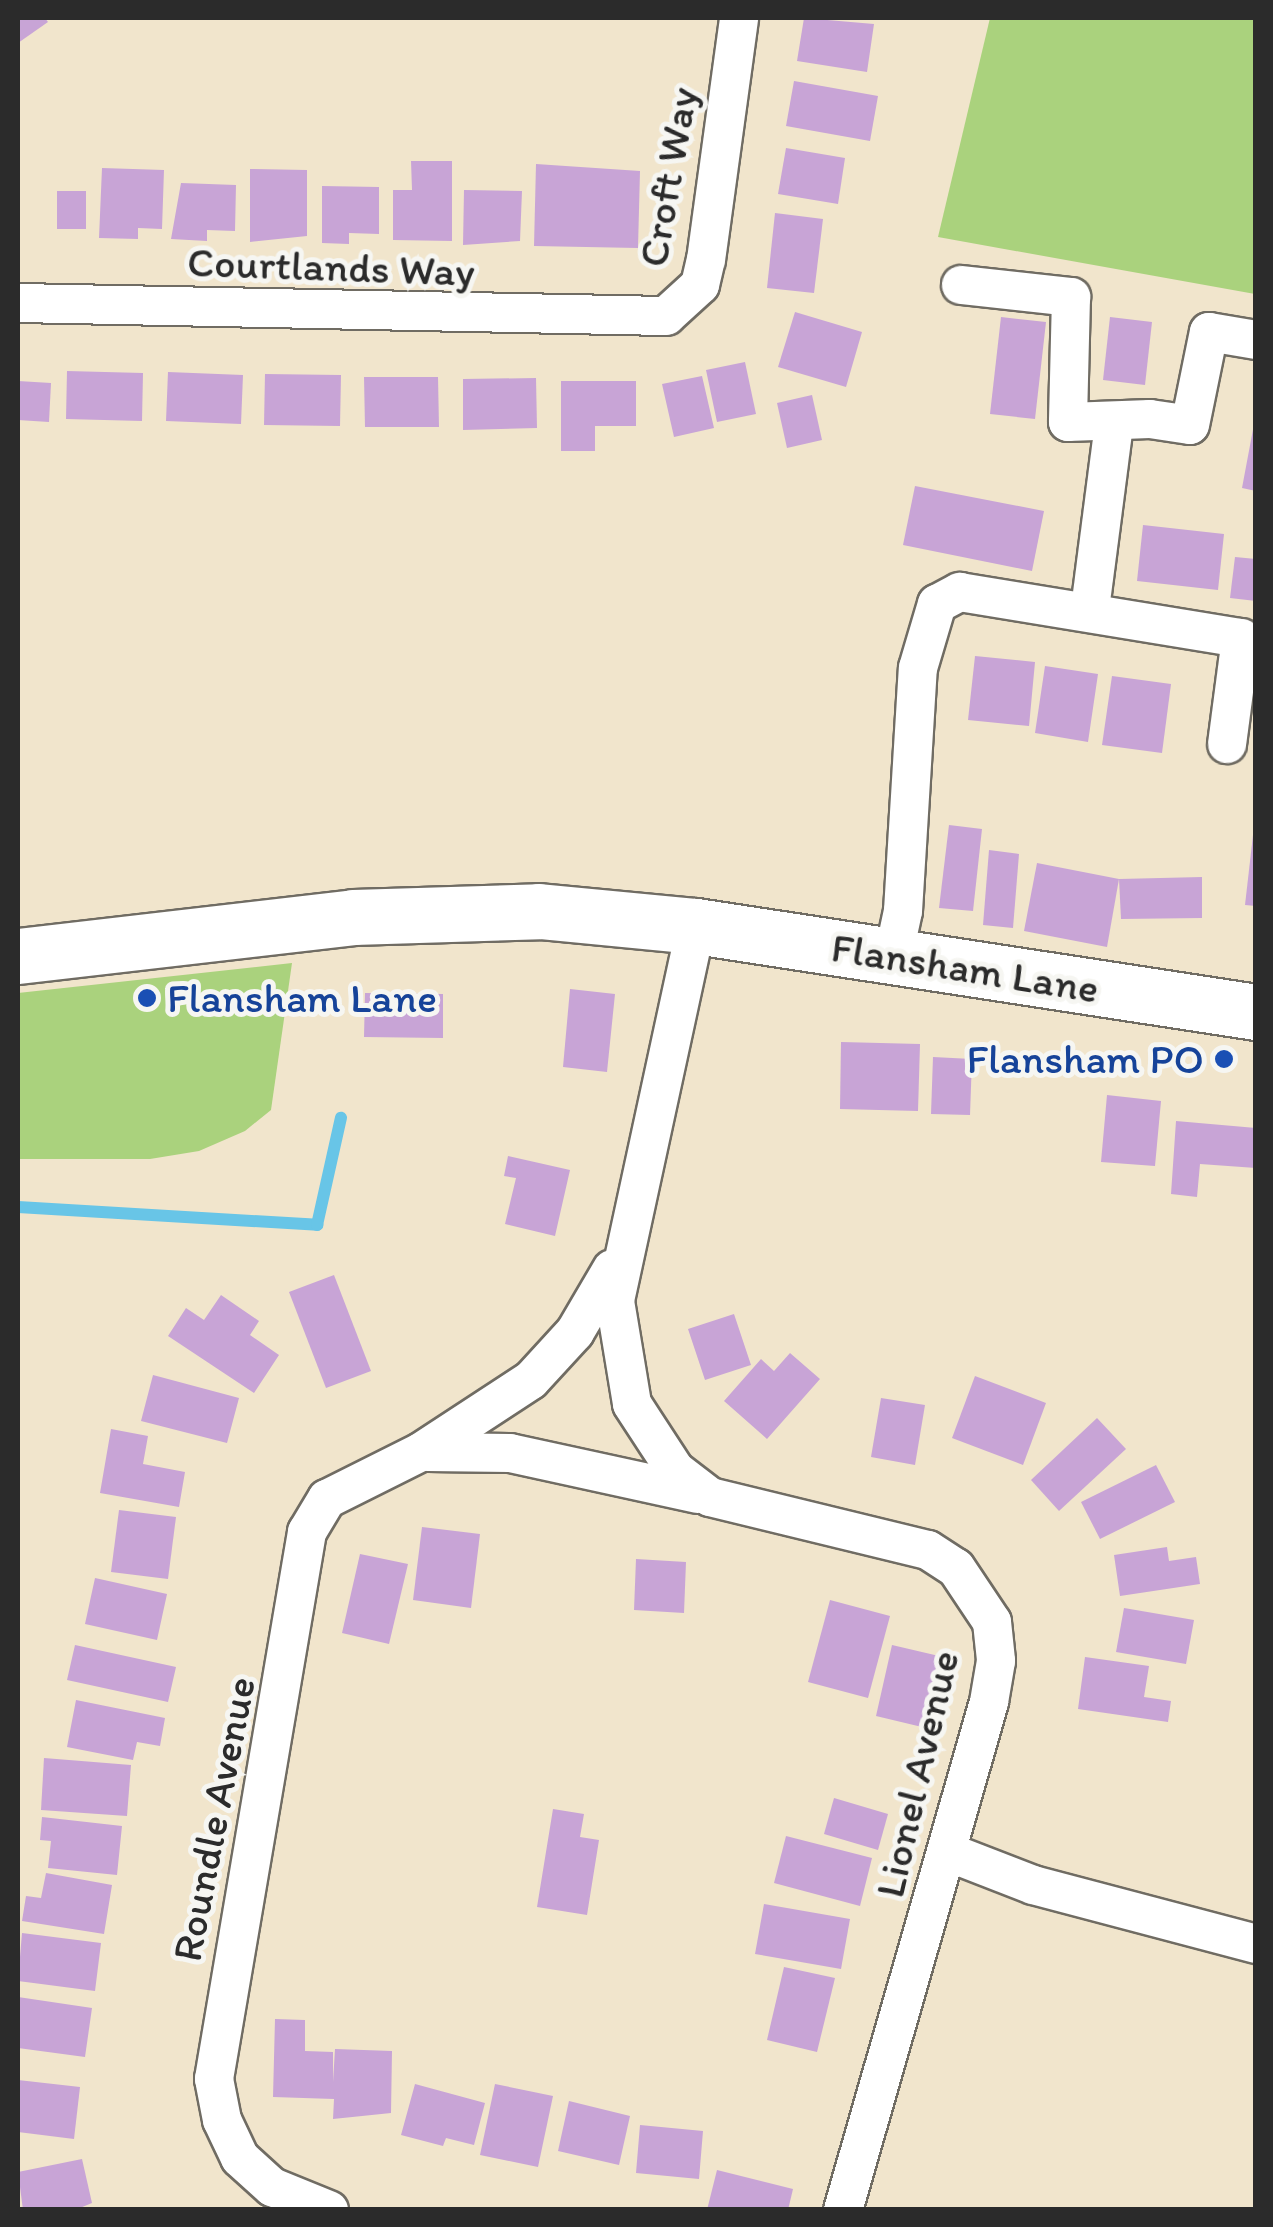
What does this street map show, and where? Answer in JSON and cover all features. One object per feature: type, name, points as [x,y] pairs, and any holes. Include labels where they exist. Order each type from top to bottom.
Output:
[{"type":"main road","name":"Flansham Lane","points":[[18,956],[454,910],[540,911],[696,926],[1256,1012]]},
{"type":"street","name":"Croft Way","points":[[643,320],[684,306],[700,285],[739,18]]},
{"type":"street","points":[[961,285],[1071,298],[1068,422],[1114,424],[1150,419],[1190,425],[1209,332],[1256,340]]},
{"type":"street","name":"Courtlands Way","points":[[18,303],[643,320]]},
{"type":"street","points":[[1090,609],[1114,424]]},
{"type":"street","points":[[894,958],[904,911],[918,668],[937,604],[960,592],[1090,609],[1241,638],[1227,744]]},
{"type":"street","name":"Lionel Avenue","points":[[696,926],[615,1302],[632,1404],[675,1470],[710,1497],[928,1550],[979,1594],[992,1622],[996,1661],[948,1852],[843,2210]]},
{"type":"street","name":"Roundle Avenue","points":[[329,2210],[272,2187],[240,2158],[222,2120],[214,2079],[307,1532],[326,1499],[421,1452],[531,1380],[575,1332],[604,1288],[634,1216]]},
{"type":"street","name":"Roundle Avenue","points":[[421,1452],[510,1453],[710,1497]]},
{"type":"street","points":[[948,1852],[1033,1886],[1256,1944]]},
{"type":"green space","points":[[990,18],[1255,18],[1255,294],[938,237]]},
{"type":"green space","points":[[292,963],[271,1110],[245,1131],[199,1151],[150,1159],[18,1159],[18,993]]},
{"type":"building","points":[[18,18],[45,18],[48,22],[18,43]]},
{"type":"building","points":[[804,18],[874,24],[867,72],[797,61]]},
{"type":"building","points":[[794,81],[878,96],[870,141],[786,126]]},
{"type":"building","points":[[786,148],[845,158],[838,204],[778,194]]},
{"type":"building","points":[[411,161],[452,161],[452,241],[393,240],[393,190],[412,190]]},
{"type":"building","points":[[536,164],[640,171],[638,248],[534,246]]},
{"type":"building","points":[[102,168],[164,170],[162,229],[138,228],[138,239],[99,238]]},
{"type":"building","points":[[250,169],[307,170],[307,236],[250,242]]},
{"type":"building","points":[[181,183],[236,185],[235,231],[207,230],[207,241],[171,239]]},
{"type":"building","points":[[322,186],[379,187],[379,234],[349,233],[349,244],[322,243]]},
{"type":"building","points":[[464,190],[522,191],[520,241],[463,245]]},
{"type":"building","points":[[57,191],[86,191],[86,229],[57,229]]},
{"type":"building","points":[[775,213],[823,219],[814,293],[767,288]]},
{"type":"building","points":[[795,312],[862,332],[846,387],[778,367]]},
{"type":"building","points":[[1001,317],[1046,322],[1035,419],[990,414]]},
{"type":"building","points":[[1110,317],[1152,322],[1145,385],[1103,380]]},
{"type":"building","points":[[745,362],[756,414],[717,422],[706,370]]},
{"type":"building","points":[[67,371],[143,373],[142,421],[66,419]]},
{"type":"building","points":[[168,372],[243,375],[241,424],[166,421]]},
{"type":"building","points":[[265,374],[341,375],[340,426],[264,425]]},
{"type":"building","points":[[702,376],[714,428],[674,437],[662,384]]},
{"type":"building","points":[[364,377],[438,377],[439,427],[365,427]]},
{"type":"building","points":[[536,378],[537,428],[463,430],[463,379]]},
{"type":"building","points":[[18,381],[51,383],[49,422],[18,420]]},
{"type":"building","points":[[561,381],[636,381],[636,426],[595,426],[595,451],[561,451]]},
{"type":"building","points":[[812,395],[822,440],[787,448],[777,403]]},
{"type":"building","points":[[1256,424],[1256,491],[1242,488]]},
{"type":"building","points":[[915,486],[1044,511],[1032,571],[903,545]]},
{"type":"building","points":[[1143,525],[1224,534],[1218,590],[1137,581]]},
{"type":"building","points":[[1235,557],[1256,559],[1256,601],[1230,598]]},
{"type":"building","points":[[975,656],[1035,662],[1029,726],[968,720]]},
{"type":"building","points":[[1045,666],[1098,674],[1088,742],[1035,733]]},
{"type":"building","points":[[1112,676],[1171,684],[1162,753],[1102,745]]},
{"type":"building","points":[[949,825],[982,829],[973,911],[939,908]]},
{"type":"building","points":[[1256,835],[1256,906],[1245,905]]},
{"type":"building","points":[[989,850],[1019,854],[1013,928],[983,925]]},
{"type":"building","points":[[1037,863],[1119,879],[1107,947],[1024,931]]},
{"type":"building","points":[[1202,877],[1202,918],[1121,919],[1119,879]]},
{"type":"building","points":[[570,989],[615,994],[607,1072],[563,1067]]},
{"type":"building","points":[[365,993],[443,994],[443,1038],[364,1037]]},
{"type":"building","points":[[841,1042],[920,1044],[918,1111],[840,1109]]},
{"type":"building","points":[[933,1057],[972,1059],[970,1115],[931,1114]]},
{"type":"building","points":[[1107,1095],[1161,1101],[1155,1166],[1101,1162]]},
{"type":"building","points":[[1176,1121],[1256,1128],[1256,1168],[1200,1164],[1197,1197],[1171,1194]]},
{"type":"building","points":[[508,1156],[570,1170],[555,1236],[505,1224],[516,1178],[504,1176]]},
{"type":"building","points":[[334,1275],[371,1371],[326,1388],[289,1292]]},
{"type":"building","points":[[221,1295],[259,1321],[250,1335],[279,1355],[254,1393],[168,1336],[186,1308],[204,1320]]},
{"type":"building","points":[[734,1314],[751,1365],[705,1380],[688,1329]]},
{"type":"building","points":[[790,1353],[820,1379],[767,1439],[724,1401],[761,1359],[774,1371]]},
{"type":"building","points":[[153,1375],[239,1398],[227,1443],[141,1421]]},
{"type":"building","points":[[975,1376],[1046,1403],[1023,1465],[952,1438]]},
{"type":"building","points":[[881,1398],[925,1405],[915,1465],[871,1457]]},
{"type":"building","points":[[1097,1418],[1126,1449],[1059,1511],[1031,1480]]},
{"type":"building","points":[[111,1429],[148,1436],[143,1464],[185,1472],[179,1507],[100,1493]]},
{"type":"building","points":[[1156,1465],[1175,1502],[1100,1539],[1081,1502]]},
{"type":"building","points":[[119,1510],[176,1517],[168,1579],[111,1572]]},
{"type":"building","points":[[422,1527],[480,1534],[471,1608],[413,1600]]},
{"type":"building","points":[[1167,1547],[1169,1561],[1196,1557],[1200,1584],[1120,1596],[1114,1555]]},
{"type":"building","points":[[360,1554],[408,1564],[389,1644],[342,1633]]},
{"type":"building","points":[[636,1559],[686,1562],[684,1613],[634,1610]]},
{"type":"building","points":[[95,1578],[167,1594],[157,1640],[85,1624]]},
{"type":"building","points":[[830,1600],[890,1616],[868,1698],[808,1682]]},
{"type":"building","points":[[1124,1608],[1194,1620],[1186,1664],[1116,1652]]},
{"type":"building","points":[[75,1645],[176,1667],[168,1702],[67,1680]]},
{"type":"building","points":[[892,1645],[939,1656],[922,1727],[876,1716]]},
{"type":"building","points":[[1085,1657],[1149,1666],[1144,1697],[1171,1701],[1168,1722],[1078,1709]]},
{"type":"building","points":[[76,1700],[165,1718],[160,1746],[137,1742],[133,1760],[67,1747]]},
{"type":"building","points":[[44,1758],[131,1765],[127,1816],[41,1810]]},
{"type":"building","points":[[834,1798],[888,1814],[878,1850],[824,1834]]},
{"type":"building","points":[[553,1809],[584,1814],[580,1837],[599,1840],[587,1915],[537,1907]]},
{"type":"building","points":[[42,1817],[122,1826],[117,1875],[48,1868],[51,1841],[40,1840]]},
{"type":"building","points":[[786,1836],[872,1858],[860,1906],[774,1883]]},
{"type":"building","points":[[46,1873],[112,1885],[104,1934],[22,1921],[26,1896],[41,1898]]},
{"type":"building","points":[[764,1904],[850,1919],[841,1969],[755,1954]]},
{"type":"building","points":[[22,1933],[101,1943],[95,1991],[18,1981]]},
{"type":"building","points":[[784,1967],[835,1978],[817,2052],[767,2040]]},
{"type":"building","points":[[18,1997],[92,2008],[85,2057],[18,2048]]},
{"type":"building","points":[[275,2019],[305,2020],[305,2051],[333,2052],[333,2082],[335,2049],[392,2051],[391,2113],[333,2119],[334,2099],[273,2097]]},
{"type":"building","points":[[18,2080],[80,2087],[74,2139],[18,2132]]},
{"type":"building","points":[[415,2084],[485,2103],[474,2145],[446,2138],[443,2146],[401,2135]]},
{"type":"building","points":[[495,2084],[553,2096],[538,2167],[480,2155]]},
{"type":"building","points":[[569,2101],[630,2116],[619,2165],[558,2151]]},
{"type":"building","points":[[640,2125],[703,2131],[699,2179],[636,2173]]},
{"type":"building","points":[[82,2159],[92,2203],[75,2210],[23,2210],[18,2172]]},
{"type":"building","points":[[717,2170],[793,2189],[788,2210],[707,2210]]},
{"type":"waterway","points":[[18,1207],[317,1225],[341,1118]]},
{"type":"place","name":"Flansham Lane","points":[[147,998]]},
{"type":"place","name":"Flansham PO","points":[[1224,1059]]}]
